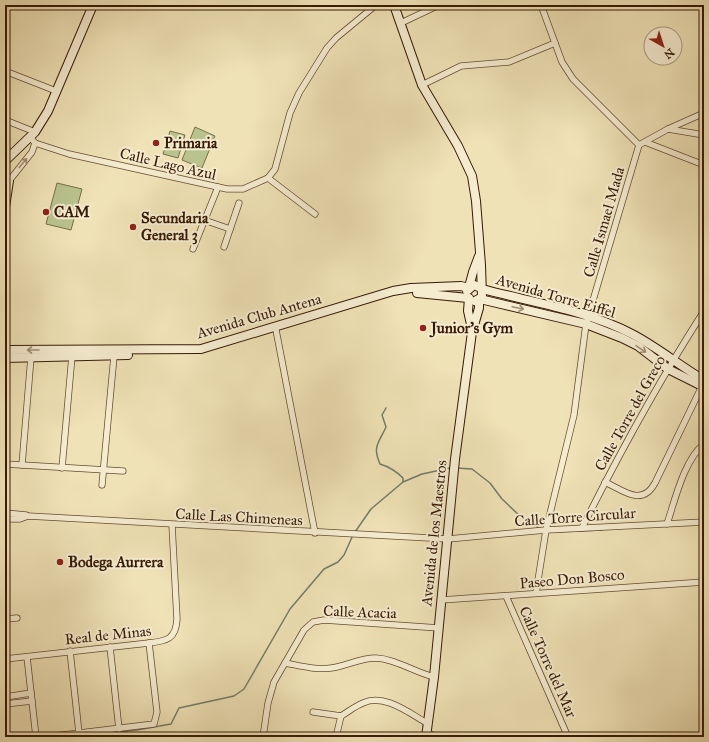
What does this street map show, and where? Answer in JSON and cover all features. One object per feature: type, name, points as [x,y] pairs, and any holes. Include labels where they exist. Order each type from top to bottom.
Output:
[{"type":"street","points":[[5,208],[7,179],[32,152],[34,137],[48,111],[93,5]]},
{"type":"street","points":[[315,214],[268,178],[275,169],[290,113],[303,87],[327,48],[336,38],[376,5]]},
{"type":"street","points":[[394,5],[422,84],[458,146],[472,176],[476,201],[482,274],[481,288],[483,294],[479,300],[473,301],[468,298],[467,293],[473,272],[480,256]]},
{"type":"street","points":[[401,23],[439,5]]},
{"type":"street","points":[[541,5],[562,62],[573,79],[639,145],[668,129],[704,113]]},
{"type":"street","points":[[422,84],[461,66],[509,62],[555,44]]},
{"type":"street","points":[[5,71],[56,91]]},
{"type":"street","name":"Calle Lago Azul","points":[[5,120],[34,137],[69,154],[227,189],[244,189],[268,178]]},
{"type":"street","points":[[668,129],[704,135]]},
{"type":"street","points":[[5,161],[34,137]]},
{"type":"street","points":[[645,142],[704,164]]},
{"type":"street","name":"Calle Ismael Mada","points":[[536,593],[546,530],[574,415],[587,320],[639,145]]},
{"type":"street","points":[[193,249],[218,187]]},
{"type":"street","points":[[224,247],[240,203]]},
{"type":"street","points":[[204,220],[230,229]]},
{"type":"street","points":[[469,287],[474,285],[481,288]]},
{"type":"street","name":"Avenida Club Antena","points":[[5,350],[201,349],[393,291],[411,288],[469,287]]},
{"type":"street","name":"Avenida Torre Eiffel","points":[[481,288],[632,334],[673,361],[703,384]]},
{"type":"street","name":"Avenida Club Antena","points":[[5,358],[201,353],[381,298],[412,293],[468,298]]},
{"type":"street","name":"Avenida de los Maestros","points":[[468,298],[468,311],[472,332]]},
{"type":"street","name":"Avenida Torre Eiffel","points":[[479,300],[587,320],[638,346],[668,368],[703,384]]},
{"type":"street","name":"Avenida de los Maestros","points":[[426,731],[434,677],[455,459],[472,332],[479,308],[479,300]]},
{"type":"street","name":"Calle Torre del Greco","points":[[582,528],[605,482],[668,368],[704,311]]},
{"type":"street","points":[[276,330],[315,533]]},
{"type":"street","points":[[62,468],[72,356]]},
{"type":"street","points":[[102,485],[114,356]]},
{"type":"street","points":[[22,465],[31,357]]},
{"type":"street","points":[[605,482],[634,496],[641,497],[647,494],[655,483],[703,384]]},
{"type":"street","points":[[667,524],[684,476],[694,455],[704,444]]},
{"type":"street","points":[[5,464],[123,471]]},
{"type":"street","name":"Calle Las Chimeneas","points":[[5,513],[28,516],[172,525],[448,539]]},
{"type":"street","name":"Calle Las Chimeneas","points":[[5,519],[20,519],[28,516]]},
{"type":"street","name":"Calle Torre Circular","points":[[448,539],[546,530],[704,522]]},
{"type":"street","name":"Real de Minas","points":[[5,659],[70,651],[149,644],[165,641],[172,636],[176,629],[172,525]]},
{"type":"street","name":"Paseo Don Bosco","points":[[441,600],[704,582]]},
{"type":"street","name":"Calle Torre del Mar","points":[[506,596],[568,737]]},
{"type":"street","points":[[5,619],[17,618]]},
{"type":"street","name":"Calle Acacia","points":[[264,736],[268,703],[274,682],[304,630],[313,622],[324,620],[439,628]]},
{"type":"street","points":[[46,737],[154,724],[157,712],[149,644]]},
{"type":"street","points":[[110,647],[119,729]]},
{"type":"street","points":[[70,651],[79,733]]},
{"type":"street","points":[[27,657],[36,737]]},
{"type":"street","points":[[285,663],[318,670],[377,658],[391,660],[434,677]]},
{"type":"street","points":[[5,697],[31,693]]},
{"type":"street","points":[[313,712],[341,716],[363,702],[373,700],[383,701],[436,737]]},
{"type":"street","points":[[5,704],[32,701]]},
{"type":"street","points":[[336,737],[341,716]]},
{"type":"green space","points":[[195,127],[215,136],[202,168],[182,160]]},
{"type":"green space","points":[[170,131],[185,135],[178,158],[163,154]]},
{"type":"green space","points":[[57,183],[82,189],[71,230],[46,224]]},
{"type":"waterway","points":[[355,532],[371,509],[403,482],[403,478],[395,471],[380,464],[378,458],[377,445],[386,427],[382,415],[386,408]]},
{"type":"waterway","points":[[403,482],[422,474],[450,468]]},
{"type":"waterway","points":[[456,468],[472,469],[490,483],[502,499],[521,517],[539,528]]},
{"type":"waterway","points":[[554,532],[602,530]]},
{"type":"waterway","points":[[72,737],[137,730],[171,724],[179,708],[234,696],[244,689],[290,609],[324,569],[338,562],[344,555],[353,535]]},
{"type":"place","name":"Primaria","points":[[156,143]]},
{"type":"place","name":"CAM","points":[[46,212]]},
{"type":"place","name":"Secundaria General 3","points":[[133,227]]},
{"type":"place","name":"Junior's Gym","points":[[423,328]]},
{"type":"place","name":"Bodega Aurrera","points":[[60,562]]}]
